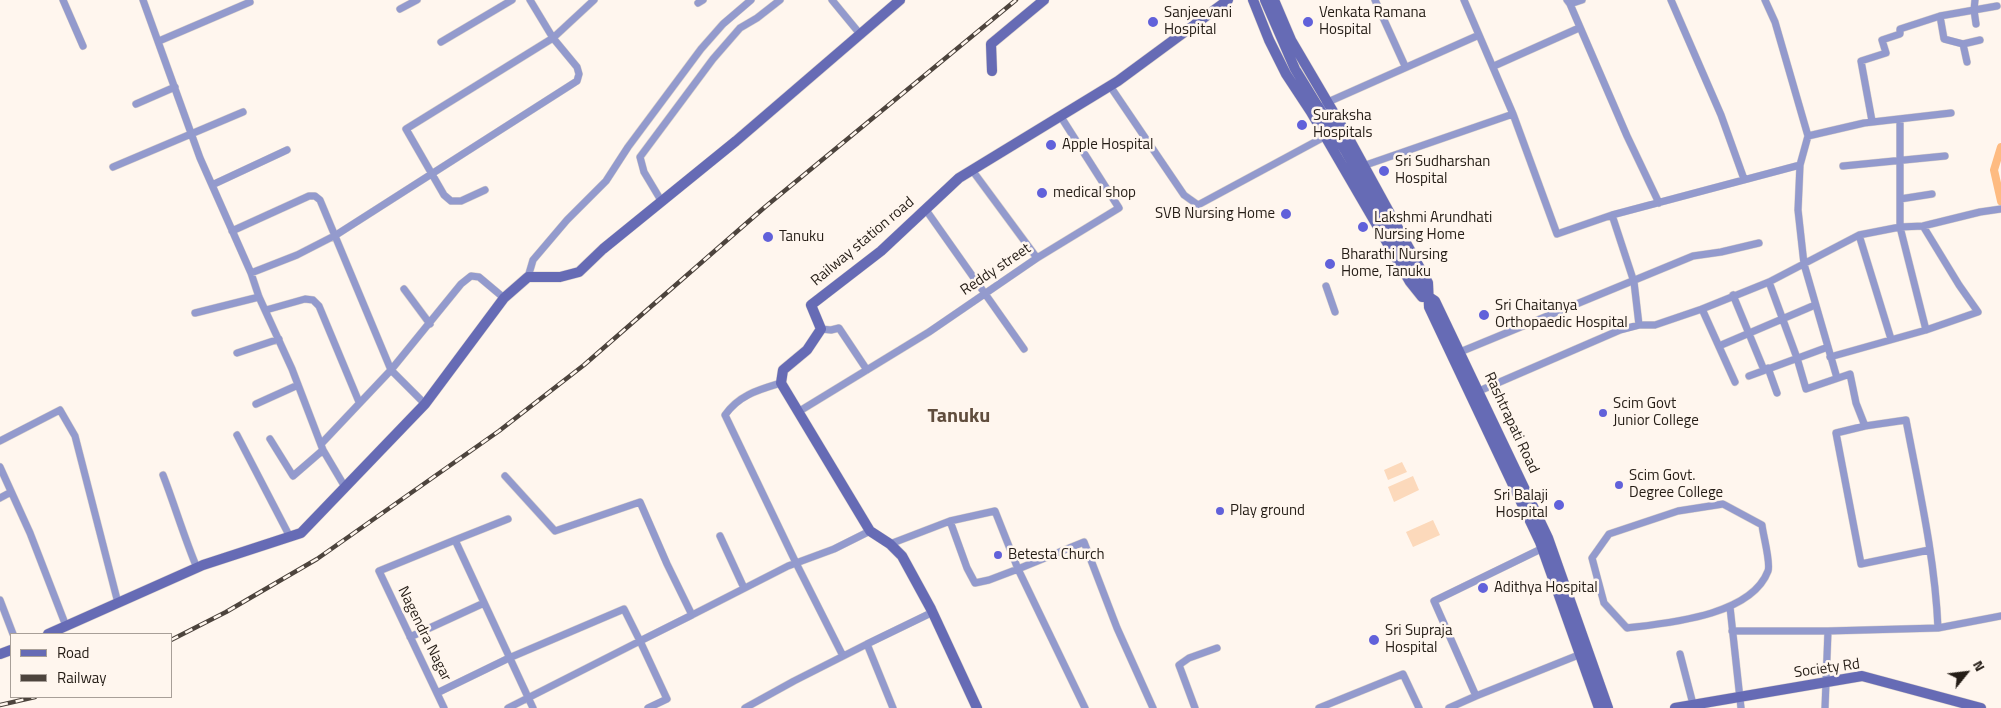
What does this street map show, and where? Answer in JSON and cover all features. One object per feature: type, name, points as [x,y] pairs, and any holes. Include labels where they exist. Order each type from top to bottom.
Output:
[{"type":"street","points":[[63,0],[83,46]]},
{"type":"street","points":[[143,0],[212,185],[298,384],[322,447],[345,488]]},
{"type":"street","points":[[159,41],[250,2],[249,0]]},
{"type":"street","points":[[400,8],[417,0]]},
{"type":"street","points":[[441,42],[512,0]]},
{"type":"street","points":[[251,273],[297,255],[336,235],[577,81],[580,74],[577,67],[553,38],[530,0]]},
{"type":"street","points":[[485,190],[461,201],[451,201],[444,195],[406,129],[553,38],[594,0]]},
{"type":"street","points":[[50,633],[197,568],[301,533],[425,404],[504,298],[528,277],[533,260],[567,220],[606,182],[632,140],[701,49],[723,24],[751,0]]},
{"type":"street","points":[[662,202],[644,172],[640,157],[712,59],[740,28],[757,18],[780,0]]},
{"type":"street","points":[[832,0],[860,34]]},
{"type":"street","points":[[528,277],[560,277],[579,272],[900,0]]},
{"type":"street","points":[[992,71],[991,44],[1044,0]]},
{"type":"street","name":"Railway station road","points":[[821,329],[811,305],[881,250],[959,178],[1110,86],[1228,0]]},
{"type":"street","points":[[1253,0],[1269,40],[1286,74],[1326,136],[1410,282],[1422,297],[1429,297]]},
{"type":"street","points":[[1265,0],[1295,69],[1324,105]]},
{"type":"street","points":[[1274,0],[1291,40],[1324,105]]},
{"type":"street","points":[[1375,0],[1405,66]]},
{"type":"street","points":[[1464,0],[1513,114],[1556,234],[1612,215],[1800,165]]},
{"type":"street","points":[[1582,0],[1569,2],[1626,136],[1659,203]]},
{"type":"street","points":[[1671,0],[1721,115],[1744,179]]},
{"type":"street","points":[[1765,0],[1775,22],[1808,136],[1800,165],[1798,210],[1804,264],[1837,378]]},
{"type":"street","points":[[1975,0],[1976,24]]},
{"type":"street","points":[[1872,122],[1861,61],[1886,53],[1882,40],[1900,34],[1900,29],[1940,16],[1996,6]]},
{"type":"street","points":[[1940,16],[1944,39],[1963,44],[1980,40]]},
{"type":"street","points":[[1494,66],[1579,28]]},
{"type":"street","points":[[1324,105],[1405,66],[1479,35]]},
{"type":"street","points":[[1963,44],[1967,62]]},
{"type":"street","points":[[1110,86],[1184,195],[1198,205],[1326,136]]},
{"type":"street","points":[[136,104],[175,87]]},
{"type":"street","name":"Rashtrapati Road","points":[[1324,105],[1429,297],[1429,307],[1475,399],[1543,548],[1601,707]]},
{"type":"street","points":[[113,167],[242,112]]},
{"type":"street","points":[[1808,136],[1872,122],[1951,113]]},
{"type":"street","points":[[1359,167],[1513,114]]},
{"type":"street","name":"Reddy street","points":[[798,412],[929,332],[1037,258],[1119,208],[1061,117]]},
{"type":"street","points":[[1900,119],[1900,227],[1926,330]]},
{"type":"street","points":[[212,185],[287,150]]},
{"type":"street","points":[[1843,166],[1945,156]]},
{"type":"street","points":[[972,170],[1037,258]]},
{"type":"street","points":[[1900,199],[1932,194]]},
{"type":"street","points":[[232,231],[309,196],[315,196],[320,200],[391,370],[425,404]]},
{"type":"street","points":[[1479,391],[1620,330],[1639,325],[1655,325],[1702,309],[1769,282],[1859,235],[1900,227],[1923,226],[1980,212],[2001,209]]},
{"type":"street","points":[[926,210],[1024,349]]},
{"type":"street","points":[[1612,215],[1634,282],[1639,325]]},
{"type":"street","points":[[1830,357],[1926,330],[1978,312],[1923,226]]},
{"type":"street","points":[[1859,235],[1891,339]]},
{"type":"street","points":[[1460,352],[1634,282],[1693,256],[1759,243]]},
{"type":"street","points":[[270,439],[293,476],[322,447],[360,402],[391,370],[461,284],[471,276],[479,277],[504,298]]},
{"type":"street","points":[[1769,282],[1797,358],[1806,389],[1850,374],[1856,403],[1864,426]]},
{"type":"street","points":[[1326,286],[1335,312]]},
{"type":"street","points":[[404,289],[430,324]]},
{"type":"street","points":[[1733,295],[1777,393]]},
{"type":"street","points":[[195,313],[259,297]]},
{"type":"street","name":"Rashtrapati Road","points":[[1429,297],[1436,301],[1548,538],[1601,707]]},
{"type":"street","points":[[266,310],[305,299],[313,300],[319,306],[360,402]]},
{"type":"street","points":[[1719,346],[1816,305]]},
{"type":"street","points":[[1702,309],[1735,382]]},
{"type":"street","points":[[867,370],[839,328],[821,329],[806,350],[783,370],[781,384],[870,531],[890,544],[902,556],[933,612],[977,708]]},
{"type":"street","points":[[237,353],[279,339]]},
{"type":"street","points":[[1749,376],[1828,347]]},
{"type":"street","points":[[256,404],[298,384]]},
{"type":"street","points":[[781,384],[757,390],[734,402],[725,415],[843,656]]},
{"type":"street","points":[[0,441],[60,410],[75,436],[118,603]]},
{"type":"street","points":[[1929,550],[1861,564],[1836,433],[1864,426],[1906,420],[1929,550],[1936,595],[1938,628]]},
{"type":"street","points":[[236,435],[290,537]]},
{"type":"street","points":[[0,467],[30,533],[66,626]]},
{"type":"street","points":[[163,475],[197,568]]},
{"type":"street","points":[[505,476],[555,531],[640,502],[692,615]]},
{"type":"street","points":[[0,498],[11,492]]},
{"type":"street","points":[[1723,504],[1762,525],[1768,569],[1758,589],[1730,607],[1668,623],[1627,628],[1604,602],[1592,558],[1609,534],[1678,511],[1723,504]]},
{"type":"street","points":[[890,544],[950,522],[995,511],[1018,569],[1085,708]]},
{"type":"street","points":[[508,519],[454,540],[533,708]]},
{"type":"street","points":[[950,522],[967,568],[975,583],[989,580],[1084,542],[1117,628],[1153,708]]},
{"type":"street","points":[[508,708],[744,588],[796,563],[834,549],[870,531]]},
{"type":"street","points":[[720,536],[744,588]]},
{"type":"street","name":"Nagendra Nagar","points":[[444,708],[379,571],[454,540]]},
{"type":"street","points":[[1476,696],[1434,601],[1543,548]]},
{"type":"street","points":[[0,600],[13,633]]},
{"type":"street","points":[[410,637],[484,603]]},
{"type":"street","points":[[1730,607],[1741,708]]},
{"type":"street","points":[[437,693],[509,658],[624,609],[668,698],[648,708]]},
{"type":"street","points":[[745,708],[843,656],[933,612]]},
{"type":"street","points":[[1732,631],[1938,628],[2001,616]]},
{"type":"street","points":[[1825,708],[1828,631]]},
{"type":"street","points":[[867,644],[893,708]]},
{"type":"street","points":[[1196,708],[1179,665],[1189,658],[1217,648]]},
{"type":"street","points":[[1448,708],[1581,654]]},
{"type":"street","points":[[1680,654],[1693,706]]},
{"type":"street","points":[[1319,708],[1403,674],[1418,708]]},
{"type":"street","name":"Society Rd","points":[[1675,708],[1862,676],[1981,708]]},
{"type":"shaded area","points":[[1402,462],[1407,472],[1388,480],[1384,470]]},
{"type":"shaded area","points":[[1413,476],[1419,490],[1394,502],[1388,487]]},
{"type":"shaded area","points":[[1433,520],[1440,535],[1413,547],[1406,532]]},
{"type":"waterway","points":[[2001,147],[1994,170],[2001,201]]},
{"type":"railway","points":[[172,639],[226,612],[317,559],[499,431],[584,365],[765,207],[1016,0]]},
{"type":"railway","points":[[0,705],[31,698]]},
{"type":"place","name":"Sanjeevani Hospital","points":[[1153,22]]},
{"type":"place","name":"Venkata Ramana Hospital","points":[[1308,22]]},
{"type":"place","name":"Suraksha Hospitals","points":[[1302,125]]},
{"type":"place","name":"Apple Hospital","points":[[1051,145]]},
{"type":"place","name":"Sri Sudharshan Hospital","points":[[1384,171]]},
{"type":"place","name":"medical shop","points":[[1042,193]]},
{"type":"place","name":"SVB Nursing Home","points":[[1286,214]]},
{"type":"place","name":"Lakshmi Arundhati Nursing Home","points":[[1363,227]]},
{"type":"place","name":"Tanuku","points":[[768,237]]},
{"type":"place","name":"Bharathi Nursing Home, Tanuku","points":[[1330,264]]},
{"type":"place","name":"Sri Chaitanya Orthopaedic Hospital","points":[[1484,315]]},
{"type":"place","name":"Scim Govt Junior College","points":[[1603,413]]},
{"type":"place","name":"Scim Govt. Degree College","points":[[1619,485]]},
{"type":"place","name":"Sri Balaji Hospital","points":[[1559,505]]},
{"type":"place","name":"Play ground","points":[[1220,511]]},
{"type":"place","name":"Betesta Church","points":[[998,555]]},
{"type":"place","name":"Adithya Hospital","points":[[1483,588]]},
{"type":"place","name":"Sri Supraja Hospital","points":[[1374,640]]},
{"type":"district","name":"Tanuku","points":[[959,417]]}]
